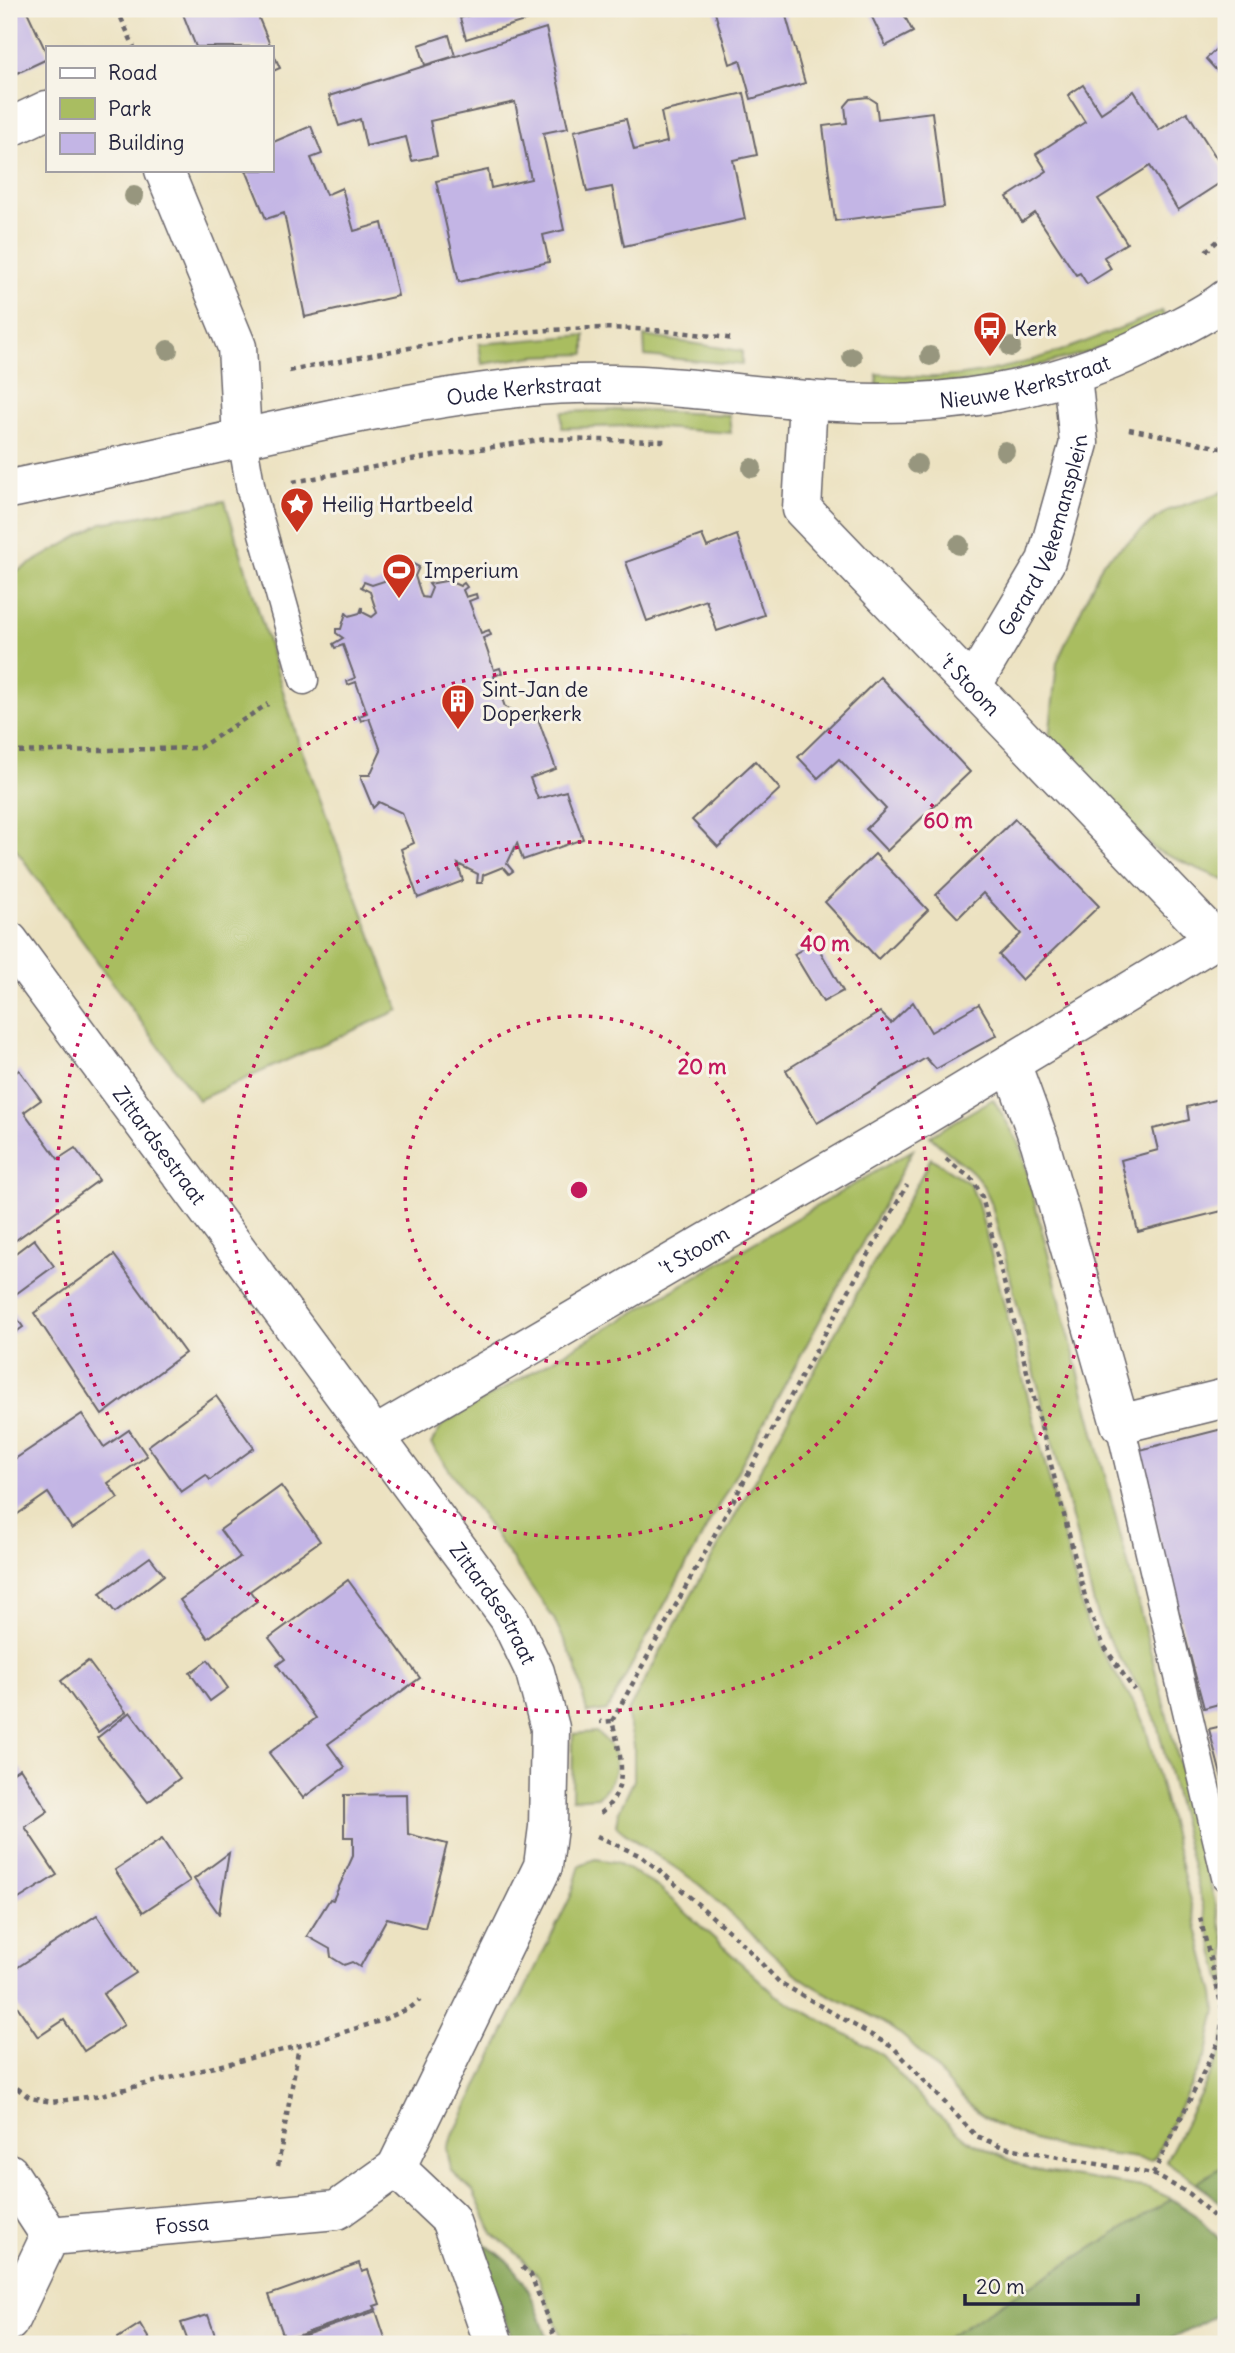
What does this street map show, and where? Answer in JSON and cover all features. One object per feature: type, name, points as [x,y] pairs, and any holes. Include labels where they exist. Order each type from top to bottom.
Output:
[{"type":"street","points":[[9,128],[46,110]]},
{"type":"street","points":[[165,172],[237,346],[242,438]]},
{"type":"street","name":"Nieuwe Kerkstraat","points":[[808,400],[894,404],[979,398],[1072,375],[1144,346],[1226,299]]},
{"type":"street","name":"Gerard Vekemansplein","points":[[972,686],[1046,561],[1079,443],[1072,375]]},
{"type":"street","name":"Oude Kerkstraat","points":[[9,489],[433,399],[530,387],[626,384],[719,389],[808,400]]},
{"type":"street","name":"'t Stoom","points":[[375,1436],[920,1136],[1011,1063],[1220,935],[972,686],[802,509],[808,400]]},
{"type":"street","name":"Zittardsestraat","points":[[9,941],[509,1618],[535,1672],[550,1728],[548,1827],[543,1866],[396,2168]]},
{"type":"street","points":[[1011,1063],[1040,1143],[1120,1424],[1226,1398]]},
{"type":"street","points":[[396,2168],[450,2219],[494,2344]]},
{"type":"street","name":"Fossa","points":[[50,2236],[337,2210],[396,2168]]},
{"type":"street","points":[[9,2173],[50,2236],[9,2322]]},
{"type":"lane","points":[[242,438],[251,490],[304,680]]},
{"type":"lane","points":[[1120,1424],[1226,1877]]},
{"type":"path","points":[[117,9],[134,46]]},
{"type":"path","points":[[1196,260],[1226,234]]},
{"type":"path","points":[[240,380],[478,337],[556,330],[656,329],[740,340]]},
{"type":"path","points":[[9,752],[199,748],[304,680]]},
{"type":"path","points":[[612,1721],[920,1136],[973,1180],[982,1197],[1088,1608],[1104,1646],[1135,1691]]},
{"type":"path","points":[[548,1827],[579,1829],[641,1856],[741,1942],[779,1982],[894,2048],[976,2136],[1003,2147],[1153,2174],[1190,2194],[1226,2228]]},
{"type":"path","points":[[1153,2174],[1220,2039],[1223,2012],[1198,1910]]},
{"type":"path","points":[[9,2082],[30,2098],[52,2102],[101,2095],[299,2046],[380,2021],[410,2008],[428,1994]]},
{"type":"path","points":[[269,2216],[299,2046]]},
{"type":"green space","points":[[1162,311],[1167,322],[1089,352],[979,381],[877,386],[877,374],[929,377],[965,375],[1023,363],[1080,344]]},
{"type":"green space","points":[[585,335],[585,354],[534,356],[482,364],[479,344]]},
{"type":"green space","points":[[644,336],[742,351],[742,365],[645,356]]},
{"type":"green space","points":[[628,410],[729,415],[731,433],[630,426],[562,428],[562,412]]},
{"type":"green space","points":[[1226,491],[1226,881],[1155,850],[1049,739],[1057,662],[1103,562],[1166,511]]},
{"type":"green space","points":[[225,501],[298,740],[399,1010],[198,1100],[9,840],[9,576],[102,523]]},
{"type":"green space","points":[[993,1099],[1020,1145],[1226,1945],[1226,1998],[1157,1724],[1144,1696],[1111,1644],[1097,1616],[991,1202],[971,1170],[930,1136]]},
{"type":"green space","points":[[913,1150],[607,1710],[587,1713],[576,1665],[554,1619],[431,1444],[443,1424]]},
{"type":"green space","points":[[931,1158],[970,1184],[978,1203],[1084,1615],[1146,1729],[1214,1994],[1216,2010],[1207,2053],[1155,2157],[1150,2160],[1052,2145],[1014,2133],[996,2124],[958,2094],[904,2037],[803,1979],[697,1883],[616,1825],[618,1813],[634,1780],[634,1745],[627,1713]]},
{"type":"green space","points":[[596,1732],[605,1739],[614,1755],[611,1781],[598,1797],[572,1799],[573,1734]]},
{"type":"green space","points":[[595,1859],[616,1862],[659,1888],[776,1995],[881,2054],[928,2106],[967,2140],[1031,2170],[1148,2188],[1172,2199],[936,2344],[564,2344],[538,2276],[514,2250],[493,2234],[473,2191],[451,2171],[447,2148],[571,1896],[580,1865]]},
{"type":"green space","points":[[1226,2031],[1226,2164],[1197,2183],[1166,2161],[1221,2053]]},
{"type":"green space","points":[[1226,2164],[1226,2208],[1197,2183]]},
{"type":"green space","points":[[1172,2199],[1196,2215],[1226,2246],[1226,2310],[1161,2344],[936,2344]]},
{"type":"green space","points":[[483,2238],[485,2245],[499,2254],[520,2275],[534,2301],[550,2344],[514,2344],[477,2241]]},
{"type":"building","points":[[9,9],[26,9],[46,52],[46,59],[9,77]]},
{"type":"building","points":[[181,9],[255,9],[271,46],[196,46]]},
{"type":"building","points":[[490,9],[534,9],[537,17],[466,39],[460,18]]},
{"type":"building","points":[[714,9],[784,9],[805,83],[751,99],[740,60],[730,64]]},
{"type":"building","points":[[868,9],[901,9],[913,32],[886,46]]},
{"type":"building","points":[[546,28],[568,128],[543,133],[564,230],[543,235],[549,262],[459,282],[436,181],[488,170],[491,188],[531,179],[515,102],[430,121],[437,156],[412,161],[406,137],[366,146],[360,119],[339,126],[329,96]]},
{"type":"building","points":[[449,35],[455,56],[425,65],[419,45]]},
{"type":"building","points":[[1226,39],[1226,81],[1206,59]]},
{"type":"building","points":[[273,52],[280,68],[273,71]]},
{"type":"building","points":[[1083,85],[1101,113],[1134,91],[1159,130],[1187,112],[1226,173],[1226,179],[1178,210],[1150,166],[1098,199],[1127,243],[1104,257],[1111,269],[1087,284],[1080,273],[1076,275],[1035,213],[1022,222],[1007,197],[1047,171],[1036,154],[1085,122],[1068,95]]},
{"type":"building","points":[[744,93],[757,155],[733,160],[745,219],[624,246],[612,187],[587,192],[574,131],[626,119],[634,150],[667,142],[661,112]]},
{"type":"building","points":[[868,97],[876,102],[878,119],[932,112],[944,207],[835,221],[823,126],[847,123],[845,106],[851,99]]},
{"type":"building","points":[[311,126],[322,154],[311,158],[326,195],[342,188],[354,231],[382,223],[398,296],[305,317],[284,213],[266,219],[247,172],[273,172],[273,142]]},
{"type":"building","points":[[702,535],[707,547],[737,535],[764,615],[717,631],[706,600],[647,621],[626,562]]},
{"type":"building","name":"Sint-Jan de Doperkerk","points":[[413,564],[419,567],[415,576],[422,597],[428,598],[432,588],[429,584],[446,581],[446,577],[451,577],[451,582],[460,586],[464,583],[467,587],[463,590],[466,597],[476,594],[477,598],[469,601],[481,633],[489,630],[491,635],[483,638],[494,670],[500,668],[502,673],[494,676],[505,707],[527,717],[534,712],[556,769],[530,778],[538,799],[566,791],[583,839],[523,860],[517,843],[507,864],[513,871],[509,874],[503,867],[483,875],[482,883],[477,883],[478,874],[458,864],[463,881],[418,898],[401,849],[414,843],[402,813],[379,802],[373,808],[361,779],[361,775],[370,775],[381,751],[369,718],[361,721],[359,716],[367,713],[356,682],[348,685],[347,681],[355,678],[343,645],[335,648],[333,644],[343,638],[336,633],[336,629],[341,629],[346,613],[349,616],[360,613],[362,607],[362,612],[372,617],[377,613],[370,592],[361,587],[364,582],[372,585],[409,573]]},
{"type":"building","points":[[880,677],[970,772],[887,851],[866,829],[886,809],[839,759],[818,778],[798,757]]},
{"type":"building","points":[[755,761],[780,789],[718,847],[692,820]]},
{"type":"building","points":[[1015,819],[1099,906],[1022,980],[999,955],[1021,934],[983,893],[958,918],[936,895]]},
{"type":"building","points":[[875,854],[928,910],[878,959],[825,902]]},
{"type":"building","points":[[815,942],[843,991],[823,1002],[794,954]]},
{"type":"building","points":[[913,1002],[931,1032],[979,1004],[997,1035],[936,1069],[926,1058],[817,1123],[786,1070],[880,1012],[891,1023]]},
{"type":"building","points":[[19,1070],[41,1100],[24,1112],[58,1159],[75,1148],[99,1180],[9,1245],[9,1077]]},
{"type":"building","points":[[1226,1097],[1226,1210],[1138,1232],[1121,1160],[1158,1150],[1153,1129],[1189,1120],[1187,1107]]},
{"type":"building","points":[[34,1239],[54,1266],[9,1299],[9,1258]]},
{"type":"building","points":[[114,1255],[185,1353],[102,1415],[34,1313]]},
{"type":"building","points":[[9,1306],[23,1327],[9,1337]]},
{"type":"building","points":[[216,1396],[254,1448],[210,1480],[206,1475],[181,1492],[148,1446]]},
{"type":"building","points":[[82,1414],[104,1447],[129,1430],[147,1456],[108,1483],[118,1498],[72,1529],[48,1493],[9,1520],[9,1463]]},
{"type":"building","points":[[1226,1428],[1226,1702],[1204,1708],[1136,1451]]},
{"type":"building","points":[[281,1486],[320,1541],[250,1591],[257,1601],[208,1638],[180,1600],[240,1557],[220,1530]]},
{"type":"building","points":[[150,1557],[164,1575],[115,1612],[100,1593]]},
{"type":"building","points":[[348,1580],[420,1678],[328,1744],[345,1767],[303,1798],[269,1753],[316,1718],[277,1665],[285,1659],[269,1638]]},
{"type":"building","points":[[208,1660],[228,1688],[210,1701],[190,1673]]},
{"type":"building","points":[[88,1661],[126,1712],[98,1732],[61,1681]]},
{"type":"building","points":[[130,1712],[180,1778],[148,1802],[97,1738]]},
{"type":"building","points":[[1226,1725],[1226,1790],[1225,1790],[1209,1729]]},
{"type":"building","points":[[20,1768],[48,1811],[25,1827],[57,1875],[9,1905],[9,1775]]},
{"type":"building","points":[[407,1794],[408,1834],[447,1844],[425,1928],[387,1918],[360,1967],[352,1962],[344,1965],[331,1957],[330,1949],[307,1936],[330,1899],[333,1900],[353,1856],[353,1837],[344,1837],[344,1795]]},
{"type":"building","points":[[162,1839],[190,1881],[143,1912],[115,1870]]},
{"type":"building","points":[[229,1853],[219,1914],[194,1879]]},
{"type":"building","points":[[97,1915],[136,1973],[103,1994],[124,2025],[84,2051],[64,2020],[38,2037],[9,1994],[9,1973]]},
{"type":"building","points":[[359,2263],[362,2272],[368,2270],[380,2304],[374,2306],[376,2309],[285,2340],[269,2295]]},
{"type":"building","points":[[376,2311],[387,2344],[281,2344],[302,2336]]},
{"type":"building","points":[[208,2315],[218,2344],[189,2344],[181,2323]]},
{"type":"building","points":[[140,2324],[152,2344],[115,2344],[119,2342],[118,2338]]},
{"type":"place","name":"Kerk","points":[[990,358]]},
{"type":"place","name":"Heilig Hartbeeld","points":[[297,534]]},
{"type":"place","name":"Imperium","points":[[399,600]]},
{"type":"place","name":"Sint-Jan de Doperkerk","points":[[458,731]]}]
